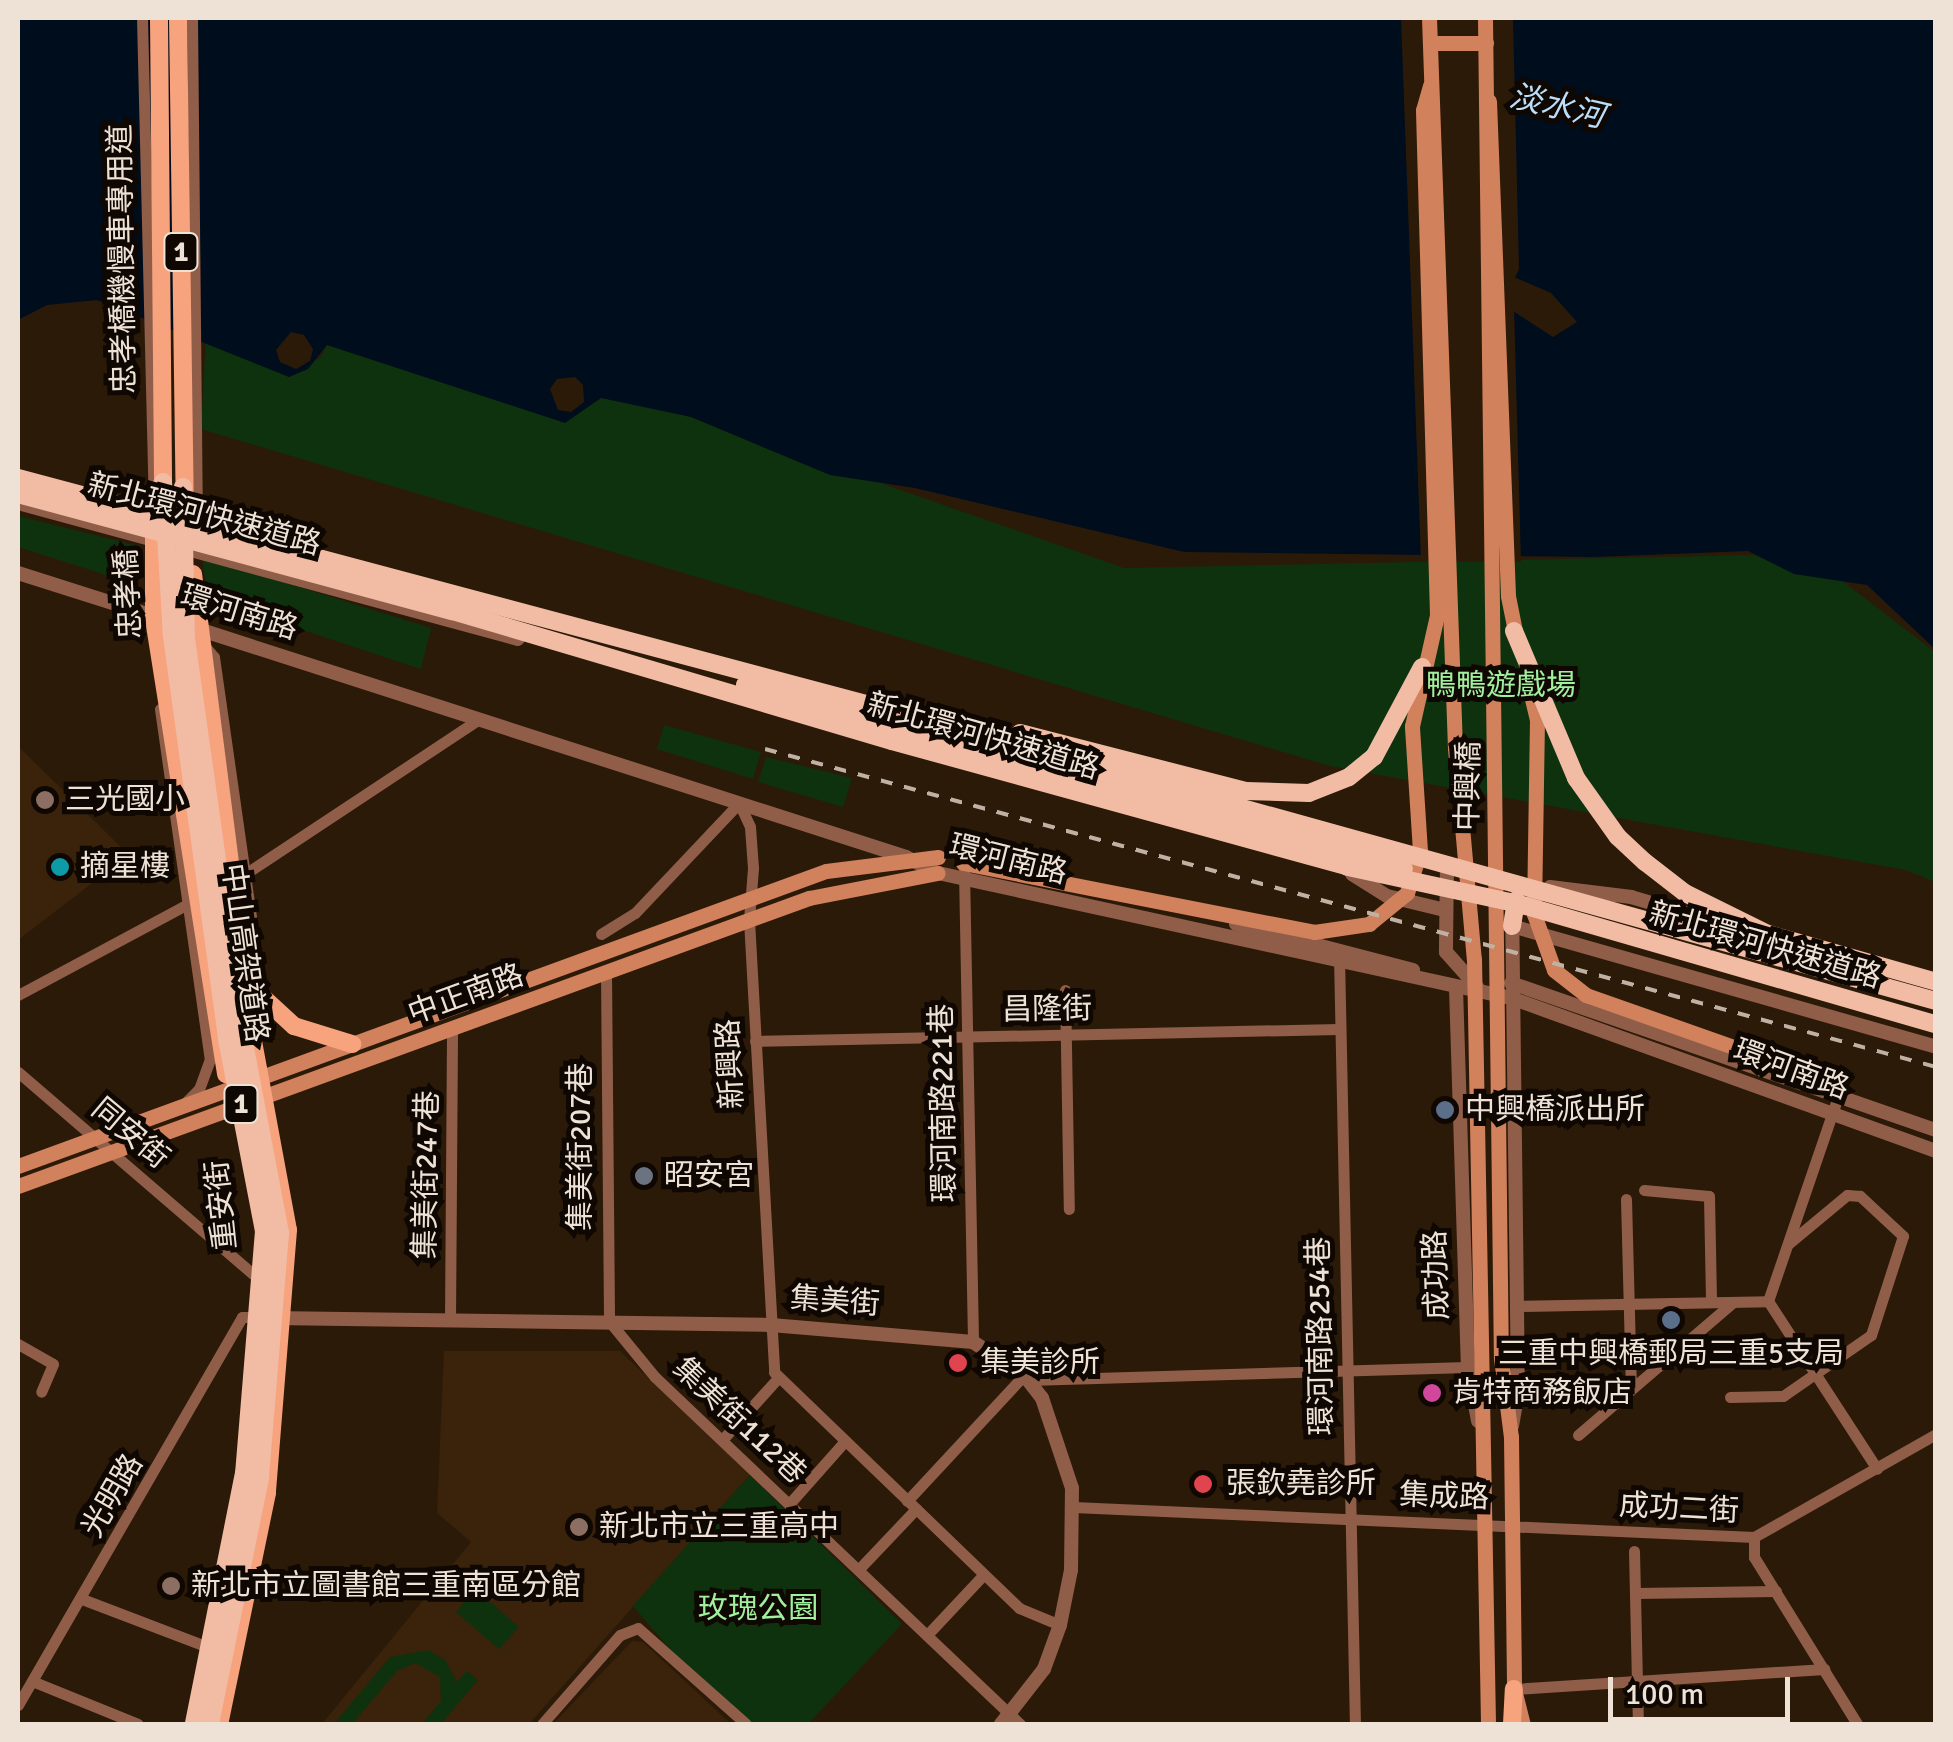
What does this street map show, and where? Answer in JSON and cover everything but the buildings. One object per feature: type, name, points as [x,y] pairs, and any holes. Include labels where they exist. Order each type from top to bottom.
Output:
[{"type":"highway","name":"新北環河快速道路","points":[[18,478],[1936,991]]},
{"type":"highway","name":"中山高架道路","points":[[163,482],[172,636],[227,1039],[264,1231],[244,1473],[194,1724]]},
{"type":"highway","name":"中山高架道路","points":[[183,488],[186,639],[239,1016],[280,1233],[260,1478],[210,1724]]},
{"type":"highway","name":"新北環河快速道路","points":[[18,494],[453,610],[1348,867],[1518,896],[1936,1025]]},
{"type":"highway","points":[[77,519],[92,515],[175,522],[513,619],[1936,1010]]},
{"type":"highway","points":[[1514,631],[1576,778],[1645,862],[1685,893],[1768,934],[1936,991]]},
{"type":"highway","points":[[919,718],[1018,733],[1246,791],[1309,793],[1349,777],[1374,757],[1422,667]]},
{"type":"highway","points":[[1364,877],[1394,875],[1446,887],[1518,896]]},
{"type":"highway","points":[[1512,926],[1518,896]]},
{"type":"main road","name":"忠孝橋","points":[[159,18],[163,482],[154,499],[154,619],[216,1057]]},
{"type":"main road","name":"1","points":[[178,18],[183,488],[221,816],[245,980]]},
{"type":"main road","name":"中興橋","points":[[1429,18],[1431,81],[1437,110],[1455,748],[1474,959],[1493,1358],[1511,1436]]},
{"type":"main road","name":"中興橋","points":[[1481,1432],[1493,1358],[1492,959],[1498,742],[1482,124],[1487,92],[1485,18]]},
{"type":"main road","points":[[1430,43],[1486,42]]},
{"type":"main road","points":[[963,862],[1091,883],[1314,932],[1352,930],[1392,910],[1419,866],[1412,726],[1422,667],[1437,615],[1424,110],[1431,81]]},
{"type":"main road","points":[[1487,92],[1494,121],[1514,631],[1537,720],[1534,914],[1554,970],[1586,995],[1780,1062],[1832,1090]]},
{"type":"main road","name":"中正南路","points":[[18,1166],[826,871],[906,857],[938,865]]},
{"type":"main road","name":"中正南路","points":[[18,1186],[840,888],[938,865]]},
{"type":"main road","points":[[245,980],[294,1026],[352,1044]]},
{"type":"main road","name":"重安街","points":[[219,1724],[267,1493],[284,1318],[288,1230],[245,980]]},
{"type":"main road","name":"重安街","points":[[186,1724],[235,1476],[256,1276],[254,1209],[229,1088],[216,1057]]},
{"type":"main road","name":"成功路","points":[[1481,1432],[1488,1724]]},
{"type":"main road","points":[[1511,1436],[1512,1724]]},
{"type":"main road","points":[[1514,1689],[1523,1724]]},
{"type":"street","name":"忠孝橋機慢車專用道","points":[[142,18],[154,499]]},
{"type":"street","points":[[192,18],[196,507],[202,626],[226,791],[221,816]]},
{"type":"street","points":[[18,478],[1156,780],[1447,864],[1518,896],[1632,897],[1936,991]]},
{"type":"street","name":"環河南路","points":[[18,503],[1364,877],[1387,896],[1444,910]]},
{"type":"street","name":"重安街","points":[[175,522],[174,549],[164,574],[166,619],[222,988],[216,1057],[199,1089],[181,1106]]},
{"type":"street","name":"重安街","points":[[174,549],[184,573],[187,625],[240,1004],[252,1036]]},
{"type":"street","name":"環河南路","points":[[18,573],[906,857]]},
{"type":"street","name":"重安街","points":[[166,619],[150,636],[186,905],[216,1057]]},
{"type":"street","name":"重安街","points":[[187,625],[214,657],[256,951],[245,980]]},
{"type":"street","points":[[161,719],[221,711]]},
{"type":"street","points":[[245,874],[479,719]]},
{"type":"street","points":[[1147,818],[1156,780]]},
{"type":"street","points":[[601,934],[635,913],[739,803]]},
{"type":"street","name":"新興路","points":[[739,803],[750,827],[749,920],[755,1041],[771,1325],[778,1378]]},
{"type":"street","name":"環河南路","points":[[938,865],[963,862],[1481,991]]},
{"type":"street","name":"環河南路221巷","points":[[963,862],[973,1342]]},
{"type":"street","points":[[1447,864],[1446,952],[1481,991]]},
{"type":"street","name":"環河南路","points":[[938,865],[964,880],[1339,954],[1456,988],[1511,990],[1832,1090],[1936,1130]]},
{"type":"street","points":[[18,995],[186,905]]},
{"type":"street","points":[[1511,1436],[1518,1391],[1512,926]]},
{"type":"street","name":"環河南路","points":[[1512,926],[1936,1047]]},
{"type":"street","name":"環河南路254巷","points":[[1339,954],[1355,1724]]},
{"type":"street","points":[[1755,959],[1936,991]]},
{"type":"street","points":[[1755,959],[1936,1025]]},
{"type":"street","name":"集美街207巷","points":[[606,973],[609,1322]]},
{"type":"street","points":[[1456,988],[1511,990]]},
{"type":"street","name":"成功路","points":[[1456,988],[1468,1367],[1481,1432]]},
{"type":"street","points":[[1065,990],[1069,1208]]},
{"type":"street","name":"環河南路","points":[[1511,990],[1936,1150]]},
{"type":"street","name":"昌隆街","points":[[755,1041],[1339,1029]]},
{"type":"street","name":"集美街247巷","points":[[450,1321],[452,1030]]},
{"type":"street","name":"同安街","points":[[18,1072],[256,1276]]},
{"type":"street","points":[[1768,1300],[1833,1114],[1832,1090]]},
{"type":"street","points":[[1644,1190],[1709,1196],[1711,1302]]},
{"type":"street","points":[[1730,1397],[1783,1396],[1871,1334],[1902,1236],[1860,1196],[1847,1196],[1788,1244]]},
{"type":"street","points":[[1626,1199],[1632,1389]]},
{"type":"street","points":[[1518,1306],[1768,1300]]},
{"type":"street","points":[[1768,1300],[1877,1469]]},
{"type":"street","points":[[1578,1435],[1733,1302]]},
{"type":"street","name":"光明路","points":[[18,1705],[242,1317],[252,1318]]},
{"type":"street","name":"集美街","points":[[252,1318],[771,1325],[973,1342],[1026,1377],[1054,1420],[1074,1507],[1060,1624],[1044,1670],[1010,1721]]},
{"type":"street","name":"集美街112巷","points":[[609,1322],[722,1440],[927,1634],[1010,1721]]},
{"type":"street","points":[[18,1344],[54,1364],[41,1392]]},
{"type":"street","points":[[859,1569],[1026,1377],[1468,1367]]},
{"type":"street","points":[[722,1440],[778,1378],[1032,1617],[1060,1624]]},
{"type":"street","name":"成功二街","points":[[1512,1524],[1754,1538],[1936,1434]]},
{"type":"street","points":[[790,1503],[845,1441]]},
{"type":"street","name":"集成路","points":[[1074,1507],[1512,1524]]},
{"type":"street","points":[[1754,1538],[1754,1557],[1857,1724]]},
{"type":"street","points":[[1634,1551],[1638,1724]]},
{"type":"street","points":[[927,1634],[984,1574]]},
{"type":"street","points":[[1636,1593],[1776,1592]]},
{"type":"street","points":[[82,1599],[203,1644],[233,1661]]},
{"type":"street","points":[[542,1724],[620,1635],[638,1628],[746,1724]]},
{"type":"street","points":[[1514,1689],[1824,1670]]},
{"type":"street","points":[[32,1681],[138,1724]]},
{"type":"shaded area","name":"三光國小","points":[[18,746],[129,855],[18,940]]},
{"type":"shaded area","name":"新北市立三重高中","points":[[444,1351],[620,1351],[750,1475],[529,1724],[322,1724],[471,1542],[437,1513]]},
{"type":"shaded area","points":[[632,1641],[643,1642],[731,1724],[553,1724]]},
{"type":"green space","name":"鴨鴨遊戲場","points":[[206,339],[289,377],[321,357],[327,345],[565,422],[601,398],[648,402],[1124,568],[1807,554],[1935,652],[1935,882],[1906,870],[1330,766],[201,429]]},
{"type":"green space","points":[[18,516],[139,546],[123,561],[125,581],[18,547]]},
{"type":"green space","points":[[202,557],[431,628],[421,669],[208,599]]},
{"type":"green space","points":[[664,725],[761,752],[753,779],[657,749]]},
{"type":"green space","points":[[766,757],[852,778],[843,807],[758,782]]},
{"type":"green space","name":"玫瑰公園","points":[[750,1475],[902,1624],[808,1724],[754,1724],[688,1670],[633,1606]]},
{"type":"green space","points":[[475,1589],[519,1627],[499,1649],[456,1612]]},
{"type":"green space","points":[[428,1650],[445,1660],[457,1682],[467,1671],[478,1680],[441,1724],[422,1724],[441,1701],[440,1677],[415,1663],[397,1671],[352,1724],[334,1724],[390,1657]]},
{"type":"water","name":"淡水河","points":[[18,18],[1935,18],[1935,649],[1867,585],[1794,574],[1748,551],[1594,557],[1184,552],[915,488],[830,475],[691,417],[601,398],[565,423],[327,345],[308,369],[289,377],[97,300],[47,305],[18,320]],"holes":[[[1475,260],[1551,293],[1577,322],[1553,337],[1476,287]],[[291,332],[304,335],[313,349],[310,361],[296,369],[280,362],[276,350]],[[575,377],[583,385],[584,402],[571,412],[558,410],[550,389],[557,379]]]},
{"type":"pier","points":[[1401,18],[1513,18],[1519,269],[1513,282],[1480,268],[1480,285],[1514,307],[1521,562],[1421,561]]},
{"type":"railway","points":[[765,749],[1936,1067]]},
{"type":"place","name":"三光國小","points":[[45,800]]},
{"type":"place","name":"摘星樓","points":[[60,867]]},
{"type":"place","name":"中興橋派出所","points":[[1445,1110]]},
{"type":"place","name":"昭安宮","points":[[644,1176]]},
{"type":"place","name":"三重中興橋郵局三重5支局","points":[[1671,1320]]},
{"type":"place","name":"集美診所","points":[[958,1363]]},
{"type":"place","name":"肯特商務飯店","points":[[1432,1393]]},
{"type":"place","name":"張欽堯診所","points":[[1203,1484]]},
{"type":"place","name":"新北市立三重高中","points":[[579,1527]]},
{"type":"place","name":"新北市立圖書館三重南區分館","points":[[171,1586]]}]
